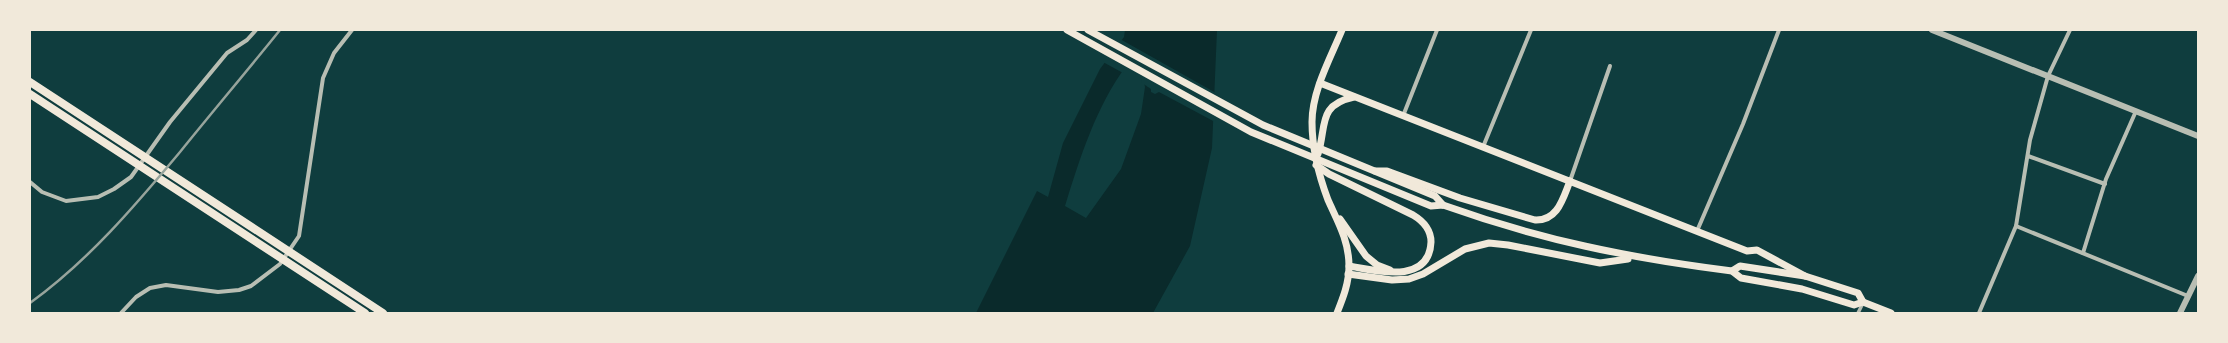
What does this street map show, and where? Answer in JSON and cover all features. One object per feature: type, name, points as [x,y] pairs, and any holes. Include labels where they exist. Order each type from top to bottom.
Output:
[{"type":"highway","points":[[30,82],[383,313]]},
{"type":"highway","points":[[30,94],[365,313]]},
{"type":"main road","points":[[1066,30],[1244,128],[1292,150],[1431,206],[1443,205],[1558,241],[1637,258],[1732,271],[1741,278],[1802,289],[1854,305],[1863,302]]},
{"type":"main road","points":[[1088,30],[1255,121],[1344,160],[1435,196],[1443,205]]},
{"type":"main road","points":[[1337,313],[1345,290],[1349,266],[1344,236],[1323,184],[1316,157],[1312,117],[1320,83],[1342,30]]},
{"type":"main road","points":[[1320,83],[1748,251],[1757,250],[1805,276]]},
{"type":"main road","points":[[1316,157],[1322,139],[1322,124],[1325,115],[1338,102],[1355,97]]},
{"type":"main road","points":[[1292,150],[1329,174],[1413,215],[1424,223],[1429,232],[1430,248],[1423,261],[1406,272],[1386,273],[1349,266]]},
{"type":"main road","points":[[1371,170],[1387,171],[1460,198],[1535,220],[1545,219],[1555,212],[1570,181]]},
{"type":"main road","points":[[1334,211],[1352,234],[1366,256],[1374,263],[1392,272]]},
{"type":"main road","points":[[1348,274],[1392,280],[1409,279],[1423,274],[1465,249],[1489,243],[1502,244],[1600,263],[1637,258]]},
{"type":"main road","points":[[1732,271],[1740,266],[1805,276],[1858,293],[1863,302],[1891,313]]},
{"type":"street","points":[[30,182],[42,192],[66,201],[98,198],[114,189],[131,177],[170,122],[227,53],[247,40],[256,30]]},
{"type":"street","points":[[121,313],[136,297],[150,288],[166,285],[218,292],[234,291],[251,286],[280,264],[299,236],[323,78],[334,53],[352,30]]},
{"type":"street","points":[[1403,116],[1437,30]]},
{"type":"street","points":[[1483,147],[1531,30]]},
{"type":"street","points":[[1697,231],[1744,124],[1779,30]]},
{"type":"street","points":[[1932,30],[2198,136]]},
{"type":"street","points":[[1979,313],[2016,226],[2030,140],[2048,76],[2070,30]]},
{"type":"street","points":[[1570,181],[1610,66]]},
{"type":"street","points":[[2083,253],[2105,184],[2136,111]]},
{"type":"street","points":[[2028,156],[2105,184]]},
{"type":"street","points":[[2016,226],[2188,296]]},
{"type":"street","points":[[2180,313],[2198,276]]},
{"type":"street","points":[[1858,313],[1863,302]]},
{"type":"water","points":[[1125,30],[1217,30],[1212,148],[1190,246],[1153,313],[976,313],[1037,191],[1048,197],[1063,143],[1100,69],[1124,37]],"holes":[[[1127,65],[1141,69],[1145,87],[1141,114],[1121,169],[1086,218],[1065,206],[1083,151],[1106,98]]]},
{"type":"pier","points":[[1120,39],[1216,93],[1215,122],[1159,92],[1155,94],[1151,92],[1151,89],[1142,83],[1139,70],[1128,67],[1123,73],[1103,62]]},
{"type":"railway","points":[[30,303],[51,287],[91,251],[128,213],[280,30]]}]
